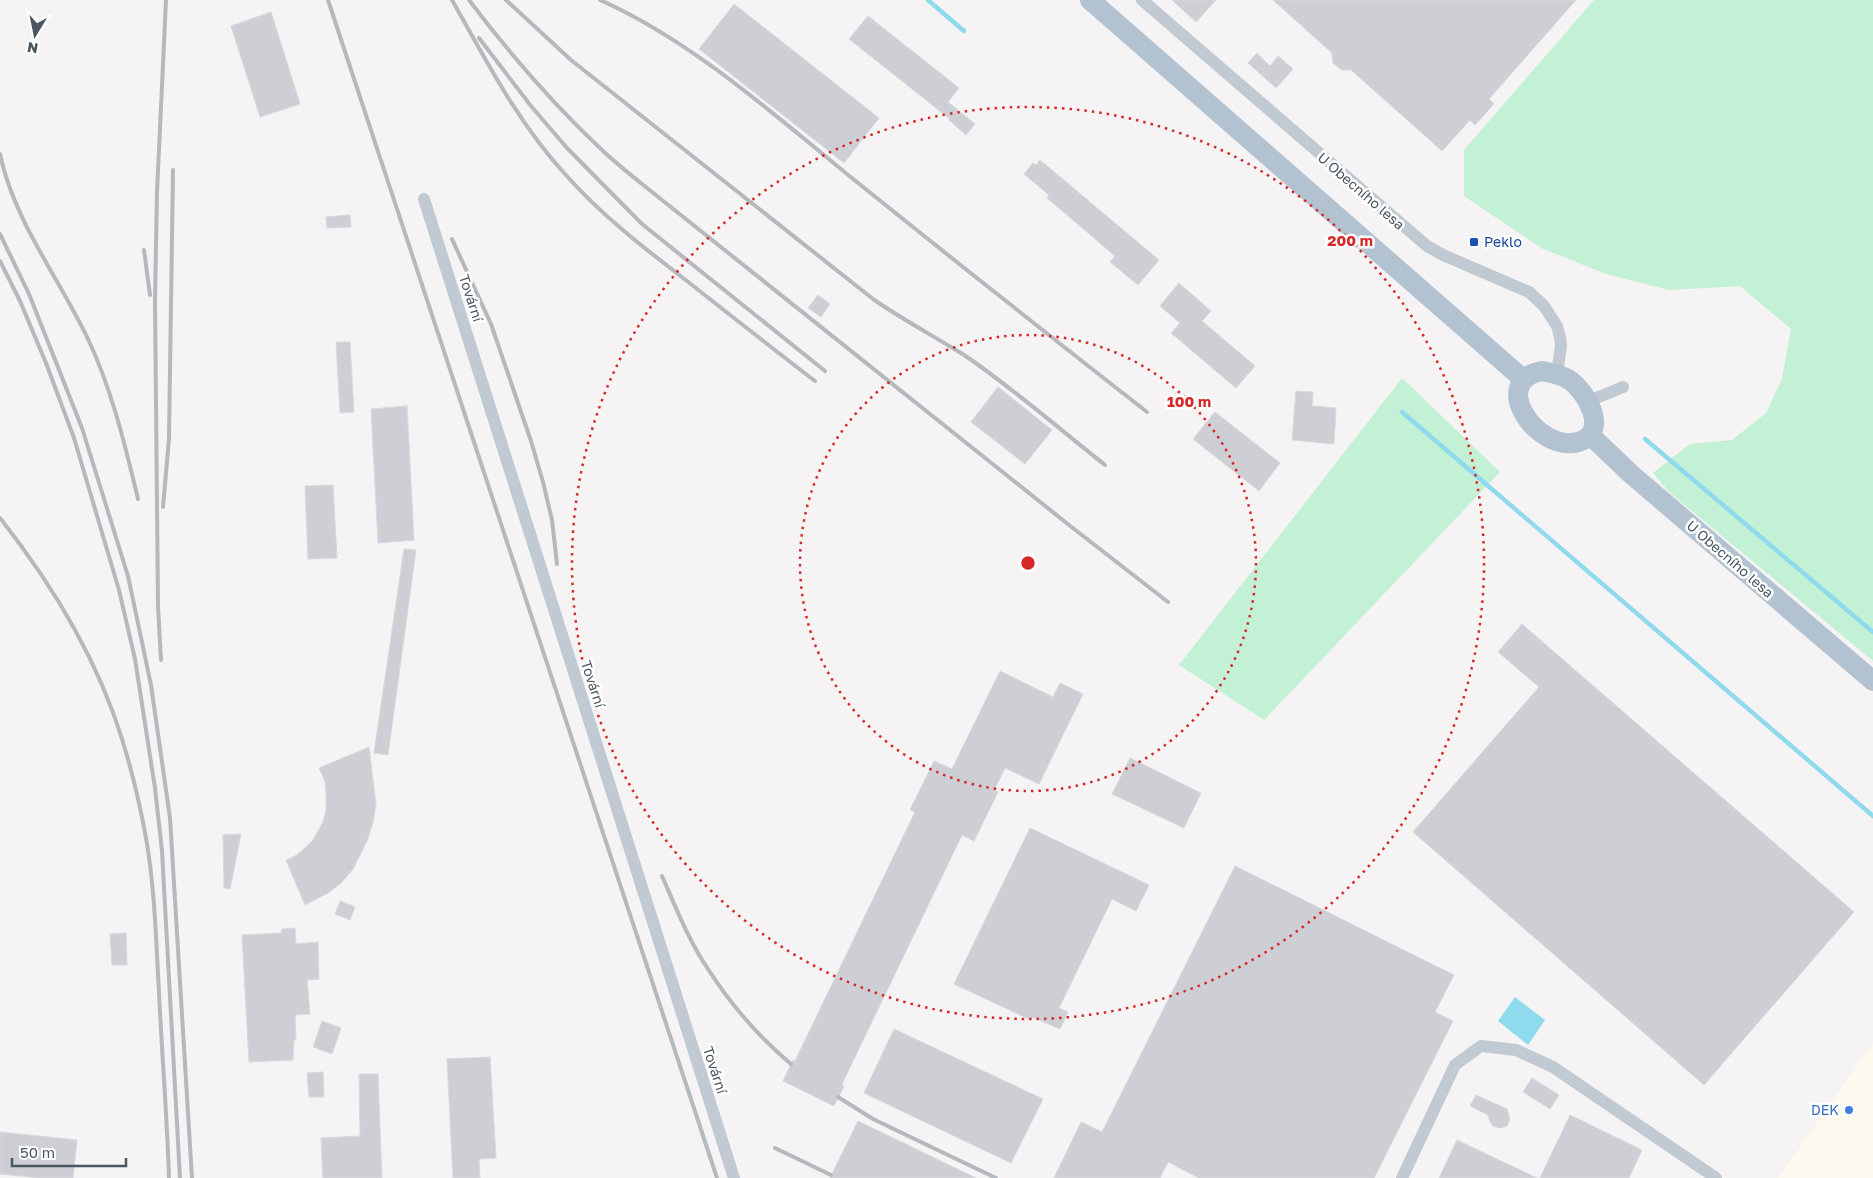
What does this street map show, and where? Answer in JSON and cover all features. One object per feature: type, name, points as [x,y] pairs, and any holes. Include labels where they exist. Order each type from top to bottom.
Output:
[{"type":"main road","points":[[1090,0],[1523,378]]},
{"type":"main road","points":[[1542,371],[1557,373],[1581,390],[1589,401],[1594,418],[1590,435],[1575,443],[1544,436],[1527,420],[1520,403],[1518,395],[1523,378],[1532,373],[1542,371]]},
{"type":"main road","name":"U Obecního lesa","points":[[1590,435],[1631,474],[1873,681]]},
{"type":"street","name":"U Obecního lesa","points":[[1142,0],[1427,246],[1529,292],[1544,306],[1556,326],[1560,346],[1557,373]]},
{"type":"street","name":"Tovární","points":[[424,198],[734,1178]]},
{"type":"street","points":[[1589,401],[1623,387]]},
{"type":"street","points":[[1402,1178],[1454,1064],[1481,1046],[1516,1050],[1552,1067],[1716,1178]]},
{"type":"shaded area","name":"DEK","points":[[1873,1043],[1873,1178],[1778,1178]]},
{"type":"green space","points":[[1594,0],[1873,0],[1873,661],[1669,492],[1653,473],[1690,444],[1732,440],[1766,413],[1782,379],[1791,329],[1740,286],[1669,290],[1606,274],[1541,248],[1464,196],[1464,150]]},
{"type":"green space","points":[[1402,378],[1500,472],[1264,720],[1179,665]]},
{"type":"water","points":[[1515,997],[1545,1020],[1528,1045],[1498,1021]]},
{"type":"building","points":[[1172,0],[1216,0],[1196,22]]},
{"type":"building","points":[[1273,0],[1576,0],[1489,99],[1494,104],[1475,125],[1470,120],[1442,151],[1351,70],[1342,70],[1333,63],[1332,53]]},
{"type":"building","points":[[734,4],[879,118],[844,163],[699,49]]},
{"type":"building","points":[[271,12],[300,104],[260,117],[231,26]]},
{"type":"building","points":[[868,16],[959,88],[948,102],[975,124],[966,135],[950,119],[849,39]]},
{"type":"building","points":[[1257,53],[1270,66],[1278,56],[1293,69],[1276,88],[1248,63]]},
{"type":"building","points":[[1040,160],[1159,260],[1138,285],[1110,262],[1115,256],[1047,198],[1049,195],[1024,174],[1033,163],[1036,165]]},
{"type":"building","points":[[350,215],[351,227],[327,228],[326,217]]},
{"type":"building","points":[[1179,283],[1211,311],[1202,321],[1255,366],[1236,388],[1171,333],[1180,323],[1160,306]]},
{"type":"building","points":[[818,295],[830,304],[821,317],[808,308]]},
{"type":"building","points":[[336,342],[350,342],[354,412],[340,413]]},
{"type":"building","points":[[998,387],[1052,430],[1025,464],[971,422]]},
{"type":"building","points":[[1296,391],[1313,392],[1312,406],[1336,408],[1334,444],[1292,440]]},
{"type":"building","points":[[407,406],[414,540],[378,543],[371,409]]},
{"type":"building","points":[[1215,412],[1280,463],[1259,491],[1193,439]]},
{"type":"building","points":[[333,485],[337,558],[308,559],[305,486]]},
{"type":"building","points":[[404,549],[416,550],[388,755],[374,753]]},
{"type":"building","points":[[1522,624],[1854,912],[1704,1085],[1413,832],[1539,687],[1498,652]]},
{"type":"building","points":[[1000,671],[1053,697],[1060,683],[1083,694],[1039,784],[1005,768],[994,790],[998,792],[974,841],[962,835],[842,1084],[844,1086],[834,1106],[783,1081],[793,1060],[795,1061],[915,812],[910,810],[934,761],[952,769]]},
{"type":"building","points":[[369,747],[376,804],[368,839],[353,869],[341,883],[328,893],[305,905],[286,860],[297,855],[313,840],[323,822],[326,811],[326,791],[325,781],[319,768]]},
{"type":"building","points":[[1130,758],[1201,793],[1184,828],[1112,794]]},
{"type":"building","points":[[1030,828],[1149,885],[1136,911],[1112,899],[1059,1008],[1068,1012],[1060,1029],[1032,1017],[1031,1020],[954,984]]},
{"type":"building","points":[[241,834],[230,889],[224,888],[223,835]]},
{"type":"building","points":[[1235,866],[1454,975],[1435,1012],[1453,1021],[1374,1178],[1199,1178],[1168,1162],[1160,1178],[1054,1178],[1081,1122],[1102,1132]]},
{"type":"building","points":[[340,901],[355,907],[350,920],[335,914]]},
{"type":"building","points":[[295,928],[296,944],[318,942],[319,979],[307,980],[310,1014],[295,1015],[296,1040],[294,1039],[293,1060],[249,1062],[242,935],[281,933],[282,929]]},
{"type":"building","points":[[126,933],[127,965],[112,965],[110,934]]},
{"type":"building","points":[[322,1021],[341,1028],[332,1054],[313,1047]]},
{"type":"building","points":[[894,1029],[1043,1099],[1011,1163],[864,1093]]},
{"type":"building","points":[[490,1057],[496,1158],[479,1159],[480,1178],[453,1178],[447,1059]]},
{"type":"building","points":[[323,1072],[324,1097],[309,1097],[307,1073]]},
{"type":"building","points":[[359,1074],[378,1074],[382,1178],[323,1178],[321,1138],[360,1136]]},
{"type":"building","points":[[1532,1078],[1559,1095],[1550,1109],[1523,1092]]},
{"type":"building","points":[[1476,1095],[1507,1109],[1510,1119],[1507,1126],[1500,1128],[1493,1126],[1488,1115],[1470,1106]]},
{"type":"building","points":[[1570,1115],[1642,1150],[1629,1178],[1540,1178]]},
{"type":"building","points":[[858,1121],[976,1178],[830,1178]]},
{"type":"building","points":[[0,1132],[77,1140],[73,1178],[40,1178],[0,1174]]},
{"type":"building","points":[[1457,1140],[1537,1178],[1439,1178]]},
{"type":"waterway","points":[[928,0],[964,31]]},
{"type":"waterway","points":[[1402,412],[1873,816]]},
{"type":"waterway","points":[[1645,439],[1873,632]]},
{"type":"railway","points":[[161,660],[158,606],[155,301],[157,192],[166,0]]},
{"type":"railway","points":[[328,0],[717,1178]]},
{"type":"railway","points":[[452,0],[490,68],[532,134],[579,189],[639,243],[815,381]]},
{"type":"railway","points":[[469,0],[533,78],[567,115],[614,161],[1168,602]]},
{"type":"railway","points":[[506,0],[571,60],[873,299],[964,355],[1018,395],[1105,465]]},
{"type":"railway","points":[[600,0],[666,35],[729,79],[1147,412]]},
{"type":"railway","points":[[479,38],[531,106],[567,148],[642,224],[825,371]]},
{"type":"railway","points":[[0,154],[7,179],[26,226],[97,358],[117,418],[138,499]]},
{"type":"railway","points":[[163,507],[169,438],[173,170]]},
{"type":"railway","points":[[0,234],[29,294],[82,428],[128,576],[151,685],[170,818],[192,1178]]},
{"type":"railway","points":[[452,239],[491,324],[531,441],[552,520],[557,564]]},
{"type":"railway","points":[[144,250],[150,295]]},
{"type":"railway","points":[[0,261],[20,301],[46,363],[74,438],[119,590],[135,659],[155,788],[162,851],[180,1178]]},
{"type":"railway","points":[[0,518],[55,596],[86,651],[112,709],[132,776],[146,838],[153,896],[169,1178]]},
{"type":"railway","points":[[662,876],[689,936],[717,982],[746,1020],[791,1064]]},
{"type":"railway","points":[[838,1097],[873,1119],[996,1178]]},
{"type":"railway","points":[[775,1148],[831,1175]]},
{"type":"place","name":"Peklo","points":[[1474,242]]},
{"type":"place","name":"DEK","points":[[1849,1110]]}]
